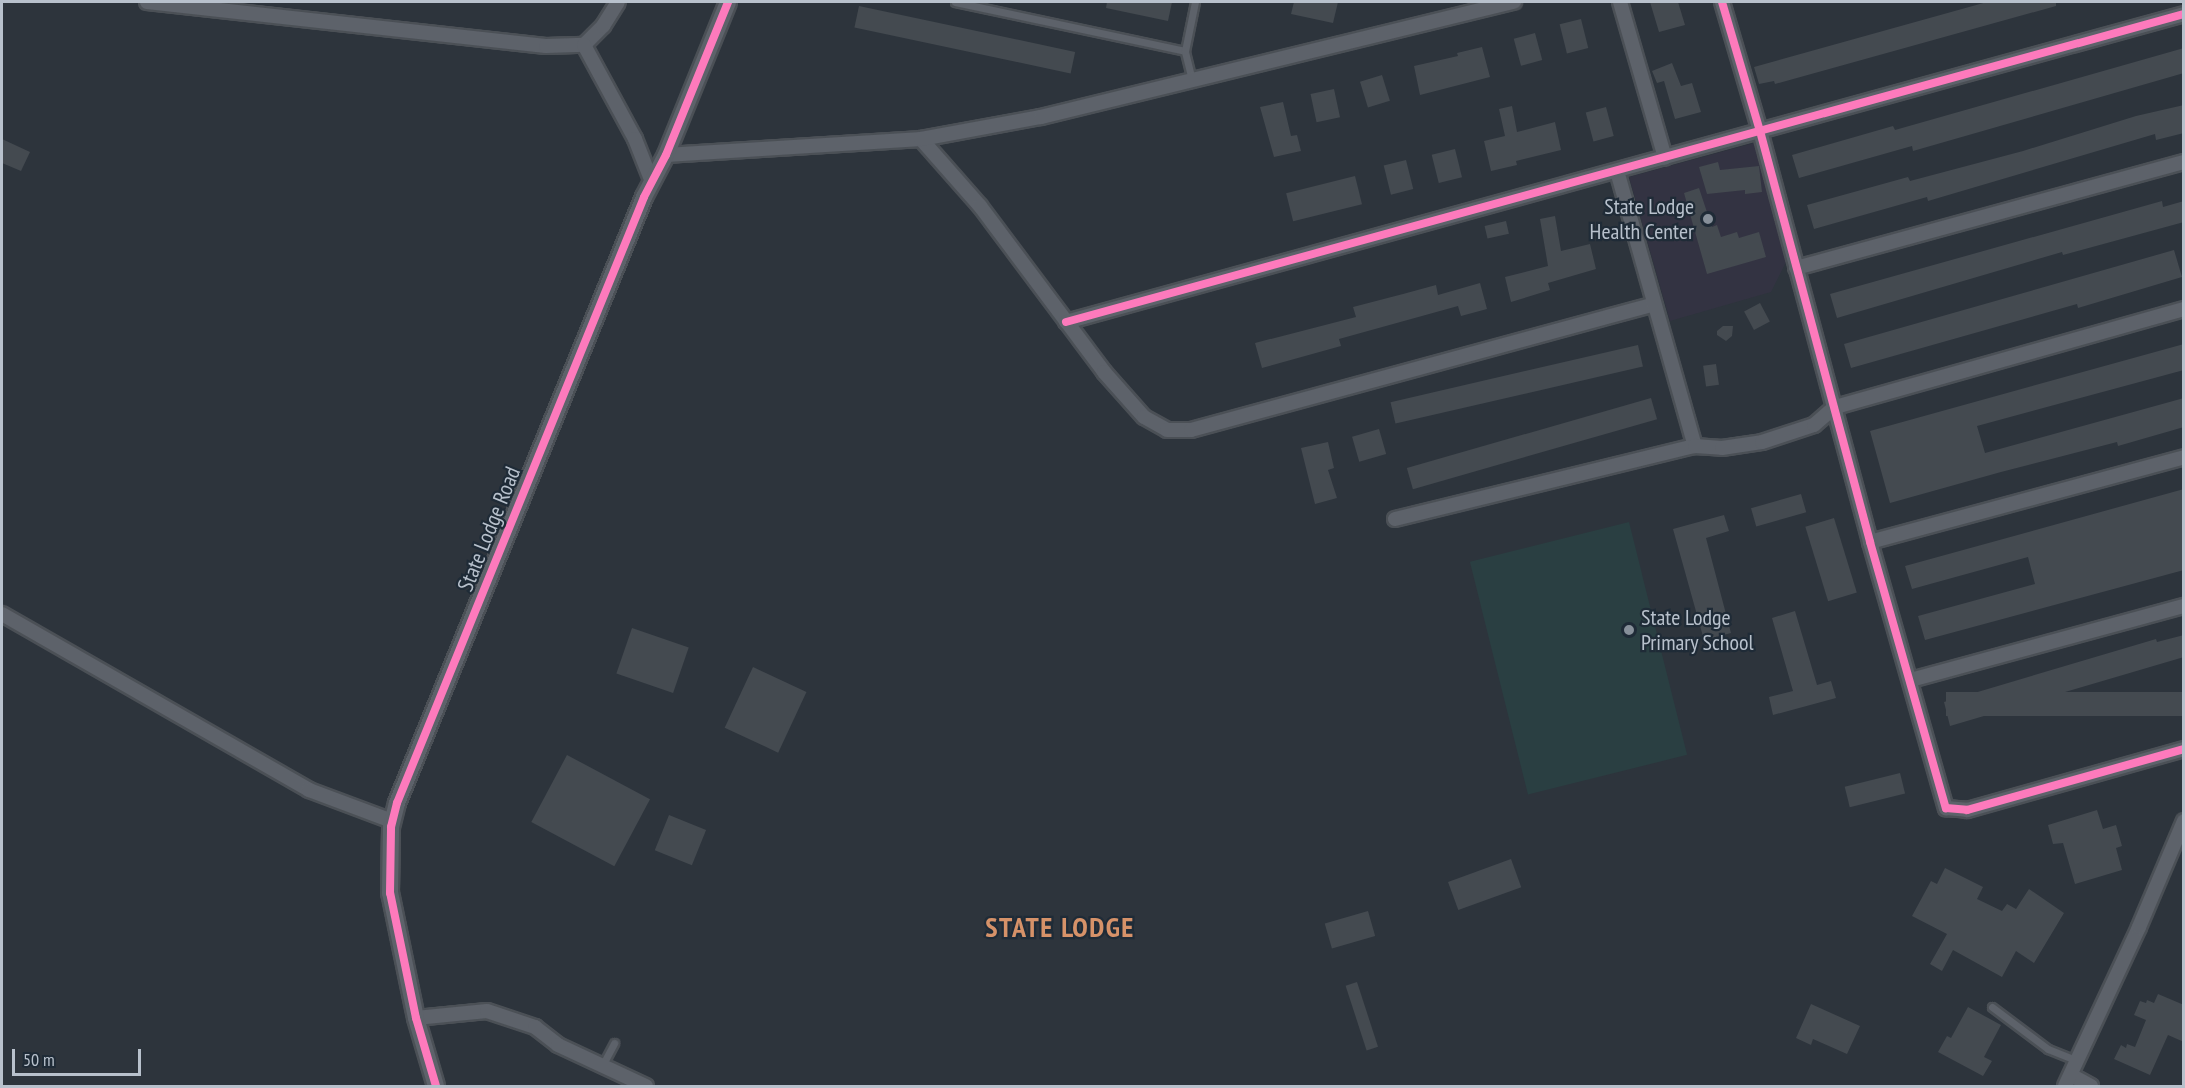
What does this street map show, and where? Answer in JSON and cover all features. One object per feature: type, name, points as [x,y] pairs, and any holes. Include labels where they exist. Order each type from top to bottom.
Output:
[{"type":"street","points":[[147,2],[546,46],[584,45],[603,26],[618,2]]},
{"type":"street","name":"State Lodge Road","points":[[436,1086],[416,1018],[390,893],[392,821],[397,803],[728,2]]},
{"type":"street","points":[[666,155],[921,140],[1041,117],[1514,2]]},
{"type":"street","points":[[1620,2],[1665,158]]},
{"type":"street","points":[[1722,2],[1760,131],[1870,542],[1946,808],[1967,810],[2182,754]]},
{"type":"street","points":[[1066,321],[2184,14]]},
{"type":"street","points":[[584,45],[634,139],[652,182]]},
{"type":"street","points":[[921,140],[980,206],[1066,321],[1144,417],[1167,430],[1191,430],[1654,304]]},
{"type":"street","points":[[1796,268],[2184,162]]},
{"type":"street","points":[[1617,171],[1695,446]]},
{"type":"street","points":[[1395,519],[1695,446],[1722,448],[1762,442],[1814,425],[1835,407],[2184,309]]},
{"type":"street","points":[[1870,542],[2184,457]]},
{"type":"street","points":[[1911,680],[2184,606]]},
{"type":"street","points":[[2,614],[309,790],[392,821]]},
{"type":"street","points":[[2091,1086],[2068,1081],[2184,821]]},
{"type":"street","points":[[416,1018],[487,1011],[535,1027],[558,1045],[646,1086]]},
{"type":"lane","points":[[955,2],[1185,51]]},
{"type":"lane","points":[[1192,80],[1185,51],[1195,2]]},
{"type":"lane","points":[[1992,1007],[2048,1049],[2078,1061]]},
{"type":"lane","points":[[602,1066],[614,1043]]},
{"type":"shaded area","name":"State Lodge Health Center","points":[[1754,143],[1786,262],[1771,292],[1670,321],[1629,177]]},
{"type":"green space","points":[[1629,522],[1687,755],[1528,795],[1470,562]]},
{"type":"building","points":[[1107,2],[1172,2],[1168,21],[1106,8]]},
{"type":"building","points":[[1294,2],[1338,2],[1333,23],[1291,14]]},
{"type":"building","points":[[1650,2],[1678,2],[1685,25],[1659,32]]},
{"type":"building","points":[[1987,2],[2056,2],[2056,6],[1775,84],[1774,81],[1759,84],[1754,67]]},
{"type":"building","points":[[859,6],[1075,52],[1071,73],[854,28]]},
{"type":"building","points":[[1581,19],[1588,48],[1567,53],[1560,24]]},
{"type":"building","points":[[1535,33],[1542,60],[1521,66],[1514,39]]},
{"type":"building","points":[[1482,47],[1490,77],[1420,95],[1414,66],[1458,56],[1457,53]]},
{"type":"building","points":[[2184,48],[2184,73],[1913,151],[1912,146],[1799,178],[1792,155],[1893,126],[1895,130]]},
{"type":"building","points":[[1672,63],[1681,86],[1692,83],[1701,112],[1675,119],[1664,81],[1657,83],[1652,71]]},
{"type":"building","points":[[1382,75],[1390,101],[1368,108],[1360,82]]},
{"type":"building","points":[[1334,89],[1340,117],[1317,122],[1311,94]]},
{"type":"building","points":[[1283,102],[1291,136],[1297,135],[1301,151],[1274,157],[1260,107]]},
{"type":"building","points":[[2184,105],[2184,133],[2156,140],[2155,134],[1928,201],[1927,197],[1814,229],[1807,205],[1908,177],[1910,181],[2023,151],[2136,116]]},
{"type":"building","points":[[1512,106],[1517,132],[1555,122],[1561,150],[1516,161],[1517,165],[1491,171],[1484,141],[1505,136],[1499,109]]},
{"type":"building","points":[[1606,107],[1614,136],[1593,141],[1586,112]]},
{"type":"building","points":[[2,139],[30,152],[21,171],[2,163]]},
{"type":"building","points":[[1455,149],[1462,177],[1439,183],[1432,155]]},
{"type":"building","points":[[1406,160],[1413,189],[1391,195],[1384,166]]},
{"type":"building","points":[[1718,162],[1720,170],[1759,166],[1762,192],[1745,194],[1745,190],[1707,194],[1699,167]]},
{"type":"building","points":[[1355,176],[1362,204],[1293,221],[1286,193]]},
{"type":"building","points":[[1699,188],[1712,227],[1717,225],[1721,237],[1737,232],[1739,238],[1759,232],[1766,257],[1707,274],[1684,193]]},
{"type":"building","points":[[2162,201],[2163,207],[2184,201],[2184,222],[2063,255],[2062,252],[1837,318],[1830,294]]},
{"type":"building","points":[[1555,216],[1561,251],[1590,244],[1596,269],[1548,283],[1550,290],[1511,302],[1505,277],[1548,266],[1540,219]]},
{"type":"building","points":[[1506,221],[1509,234],[1487,239],[1485,226]]},
{"type":"building","points":[[2174,250],[2182,277],[2078,308],[2077,304],[1851,368],[1844,344]]},
{"type":"building","points":[[1480,283],[1487,309],[1461,316],[1458,306],[1339,339],[1341,346],[1262,368],[1255,343],[1356,317],[1353,307],[1436,285],[1438,295]]},
{"type":"building","points":[[1760,303],[1770,322],[1754,330],[1744,311]]},
{"type":"building","points":[[1723,326],[1733,326],[1732,336],[1726,341],[1717,335],[1717,331]]},
{"type":"building","points":[[2184,344],[2184,370],[1977,426],[1985,453],[2184,398],[2184,427],[2118,446],[2117,442],[1890,503],[1870,431]]},
{"type":"building","points":[[1638,345],[1643,366],[1395,424],[1391,402]]},
{"type":"building","points":[[1716,364],[1719,385],[1706,387],[1703,366]]},
{"type":"building","points":[[1651,398],[1657,419],[1413,489],[1407,468]]},
{"type":"building","points":[[1379,429],[1386,454],[1359,462],[1352,437]]},
{"type":"building","points":[[1328,442],[1334,468],[1328,470],[1337,498],[1315,504],[1301,448]]},
{"type":"building","points":[[2184,489],[2184,570],[1925,640],[1918,616],[2035,584],[2028,557],[1912,589],[1905,566]]},
{"type":"building","points":[[1801,494],[1806,512],[1756,527],[1751,508]]},
{"type":"building","points":[[1724,515],[1729,531],[1706,538],[1731,633],[1704,640],[1673,529]]},
{"type":"building","points":[[1834,518],[1857,593],[1828,601],[1805,527]]},
{"type":"building","points":[[1795,611],[1817,685],[1831,681],[1836,698],[1773,715],[1769,697],[1793,691],[1772,618]]},
{"type":"building","points":[[632,628],[689,648],[673,693],[616,673]]},
{"type":"building","points":[[2184,635],[2184,657],[1950,726],[1944,702],[2156,639],[2157,642]]},
{"type":"building","points":[[753,667],[806,692],[778,753],[725,728]]},
{"type":"building","points":[[1946,692],[2184,692],[2184,716],[1946,716]]},
{"type":"building","points":[[567,755],[650,799],[614,866],[531,822]]},
{"type":"building","points":[[1900,773],[1905,793],[1850,807],[1845,787]]},
{"type":"building","points":[[2097,810],[2103,829],[2116,825],[2122,846],[2116,848],[2122,870],[2075,884],[2063,843],[2053,844],[2048,825]]},
{"type":"building","points":[[669,815],[706,830],[692,865],[655,850]]},
{"type":"building","points":[[1511,859],[1521,887],[1458,910],[1448,882]]},
{"type":"building","points":[[1945,868],[1983,887],[1977,899],[2002,911],[2007,904],[2016,909],[2029,889],[2064,913],[2034,963],[2016,951],[2002,977],[1953,950],[1942,971],[1930,964],[1947,934],[1912,916],[1931,881],[1937,884]]},
{"type":"building","points":[[1368,911],[1375,936],[1332,948],[1325,923]]},
{"type":"building","points":[[1357,982],[1378,1047],[1367,1050],[1346,986]]},
{"type":"building","points":[[2158,994],[2184,1005],[2184,1042],[2168,1035],[2150,1075],[2114,1059],[2121,1045],[2126,1048],[2127,1044],[2135,1047],[2146,1020],[2134,1015],[2140,1001],[2146,1003],[2147,1000],[2154,1003]]},
{"type":"building","points":[[1811,1004],[1860,1026],[1847,1054],[1813,1039],[1811,1045],[1796,1038]]},
{"type":"building","points":[[1968,1007],[2001,1025],[1984,1057],[1992,1061],[1983,1076],[1938,1052],[1947,1036],[1951,1038]]},
{"type":"cycle path","points":[[436,1086],[416,1018],[390,893],[391,827],[397,803],[644,197],[666,155],[728,2]]},
{"type":"cycle path","points":[[1722,2],[1760,131],[1870,542],[1946,808],[1967,810],[2184,749]]},
{"type":"cycle path","points":[[1066,322],[2184,14]]},
{"type":"place","name":"State Lodge Health Center","points":[[1708,219]]},
{"type":"place","name":"State Lodge Primary School","points":[[1629,630]]},
{"type":"district","name":"STATE LODGE","points":[[1060,927]]}]
